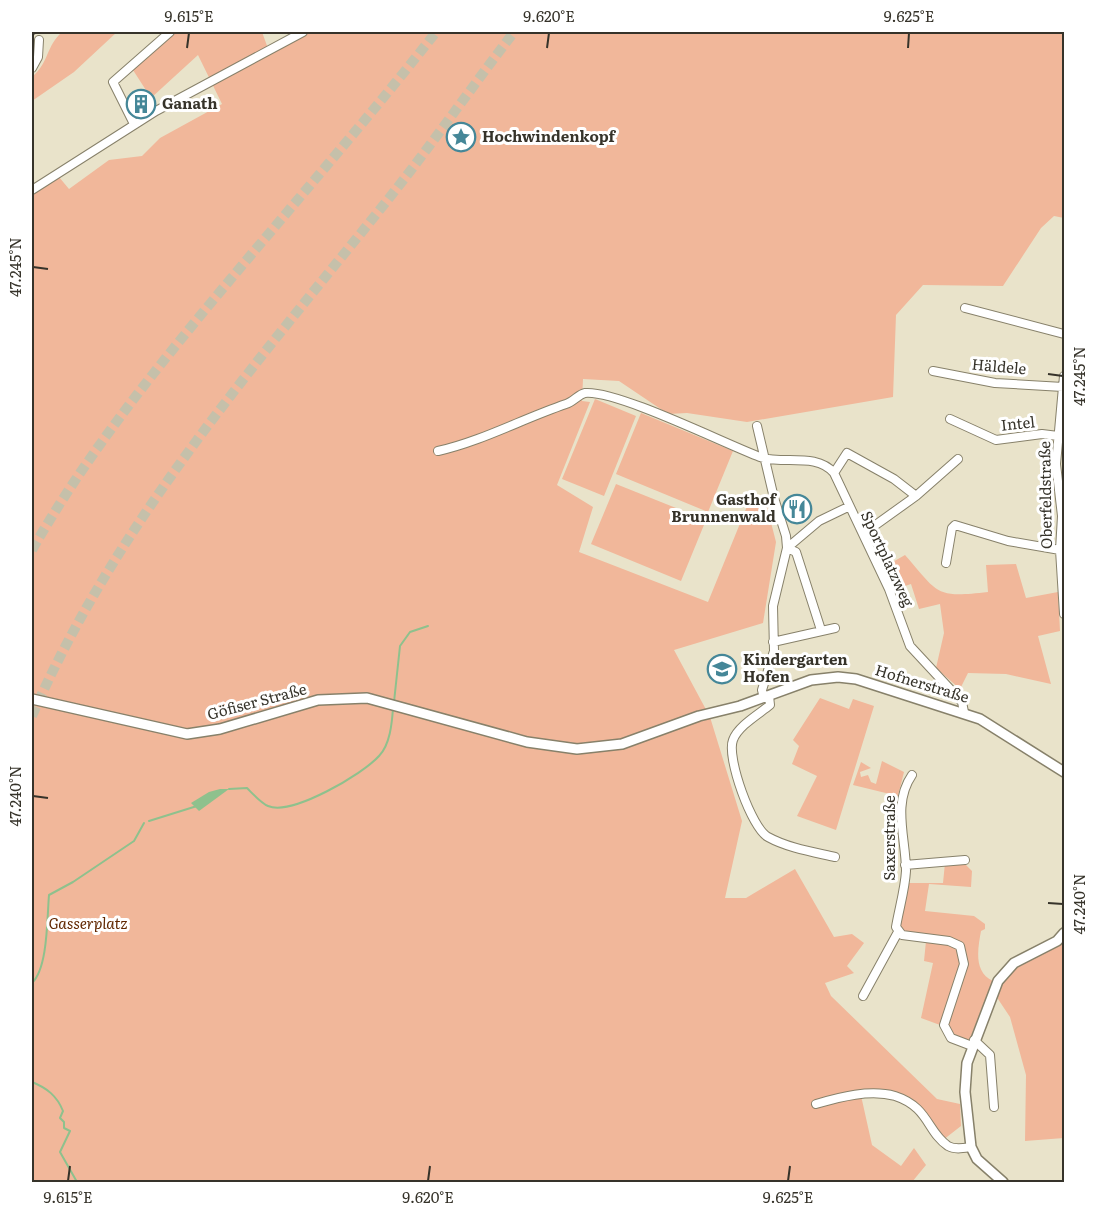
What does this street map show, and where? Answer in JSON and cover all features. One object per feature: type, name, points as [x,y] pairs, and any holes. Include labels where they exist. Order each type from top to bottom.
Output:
[{"type":"main road","name":"Hofnerstraße","points":[[387,702],[527,742],[577,749],[622,744],[688,720],[711,718],[724,711],[811,680],[838,676],[856,679],[964,712],[996,728],[1065,772]]},
{"type":"main road","name":"Göfiser Straße","points":[[32,699],[187,734],[220,729],[318,700],[368,698],[387,702]]},
{"type":"main road","points":[[1003,1182],[978,1159],[971,1147],[965,1092],[973,1043],[998,981],[1007,970],[1022,957],[1057,941],[1065,933]]},
{"type":"street","points":[[134,124],[112,82],[170,32]]},
{"type":"street","points":[[32,190],[134,124],[303,32]]},
{"type":"street","points":[[32,68],[38,57],[39,40]]},
{"type":"street","points":[[964,308],[1065,334]]},
{"type":"street","name":"Häldele","points":[[933,370],[995,383],[1063,387]]},
{"type":"street","name":"Oberfeldstraße","points":[[1065,376],[1056,464],[1062,516],[1060,550],[1065,614]]},
{"type":"street","points":[[438,451],[480,440],[507,425],[569,403],[582,393],[596,394],[642,408],[763,458],[812,461],[834,473],[847,453],[894,479],[916,496]]},
{"type":"street","name":"Intel","points":[[950,419],[996,440],[1042,434],[1058,436]]},
{"type":"street","points":[[757,426],[763,458],[786,536],[787,548],[773,606],[772,661],[762,690],[770,705],[737,734],[732,743],[735,767],[755,824],[767,837],[835,857]]},
{"type":"street","points":[[863,534],[916,496],[958,459]]},
{"type":"street","name":"Sportplatzweg","points":[[834,473],[891,595],[910,646],[956,694],[962,702],[964,712]]},
{"type":"street","points":[[787,548],[819,522],[848,507]]},
{"type":"street","points":[[946,563],[952,528],[955,525],[1008,541],[1060,550]]},
{"type":"street","points":[[787,548],[796,552],[802,563],[821,630]]},
{"type":"street","points":[[773,642],[835,628]]},
{"type":"street","name":"Saxerstraße","points":[[898,932],[896,927],[905,865],[900,802],[904,786],[912,775]]},
{"type":"street","points":[[905,865],[965,860]]},
{"type":"street","points":[[863,996],[898,932],[949,941],[960,946],[964,964],[944,1025],[951,1038],[973,1043],[990,1055],[994,1107]]},
{"type":"street","points":[[816,1104],[867,1094],[893,1096],[918,1109],[948,1146],[971,1147]]},
{"type":"green space","points":[[62,32],[117,32],[74,72],[32,101],[32,77],[42,66],[53,43]]},
{"type":"green space","name":"Gasserplatz","points":[[174,32],[262,32],[270,54],[306,32],[1064,32],[1064,218],[1054,216],[1041,228],[1003,286],[923,285],[896,315],[893,397],[747,422],[687,413],[668,414],[619,381],[583,379],[582,401],[590,402],[557,485],[593,507],[579,552],[708,602],[750,499],[766,503],[776,542],[763,623],[674,650],[710,717],[742,821],[725,898],[746,898],[795,869],[834,937],[852,934],[864,943],[847,966],[854,973],[825,983],[831,996],[937,1099],[960,1104],[961,1126],[943,1140],[925,1115],[910,1100],[891,1094],[860,1091],[872,1145],[901,1166],[914,1148],[926,1165],[912,1182],[32,1182],[32,193],[59,177],[69,189],[109,160],[142,156],[160,138],[222,104],[198,55],[151,98],[133,70]]},
{"type":"green space","points":[[595,399],[636,416],[604,496],[562,479]]},
{"type":"green space","points":[[641,413],[733,451],[708,512],[616,474]]},
{"type":"green space","points":[[616,484],[706,520],[681,581],[591,544]]},
{"type":"green space","points":[[905,555],[932,585],[947,593],[988,592],[986,565],[1016,564],[1026,598],[1058,592],[1060,631],[1038,636],[1051,684],[1006,674],[968,673],[960,689],[936,668],[944,633],[940,604],[919,609],[911,584],[893,590],[884,567]]},
{"type":"green space","points":[[820,698],[849,709],[853,699],[874,706],[836,830],[797,816],[817,776],[792,764],[799,746],[793,740]]},
{"type":"green space","points":[[882,761],[904,772],[898,796],[853,785],[861,762],[871,768],[860,772],[861,777],[868,775],[871,782],[876,784]]},
{"type":"green space","points":[[963,862],[972,871],[971,887],[929,884],[925,911],[974,916],[985,924],[985,929],[981,931],[978,959],[982,972],[993,981],[969,1041],[953,1037],[947,1029],[967,962],[963,945],[948,938],[913,934],[900,927],[907,883],[943,883],[945,863]]},
{"type":"green space","points":[[1064,938],[1062,960],[1064,962],[1064,1138],[1025,1141],[1026,1075],[1010,1017],[998,999],[997,990],[1016,965]]},
{"type":"green space","points":[[926,941],[949,944],[960,951],[961,966],[940,1025],[921,1018],[933,963],[924,961]]},
{"type":"shaded area","points":[[229,789],[199,811],[191,803],[209,792]]},
{"type":"waterway","points":[[394,702],[400,646],[410,632],[428,626]]},
{"type":"waterway","points":[[229,789],[247,788],[265,805],[279,807],[293,805],[326,792],[371,764],[383,751],[390,734],[393,708]]},
{"type":"waterway","points":[[149,821],[197,806]]},
{"type":"waterway","points":[[32,983],[37,976],[44,955],[49,895],[73,882],[134,841],[144,823]]},
{"type":"waterway","points":[[32,1082],[51,1093],[63,1111],[60,1118],[64,1122],[64,1128],[70,1131],[60,1152],[77,1182]]},
{"type":"tunnel","points":[[32,550],[75,481],[122,414],[172,350],[436,32]]},
{"type":"tunnel","points":[[32,716],[66,645],[104,577],[191,448],[402,181],[514,32]]},
{"type":"railway","points":[[32,35],[37,32]]},
{"type":"place","name":"Ganath","points":[[141,104]]},
{"type":"place","name":"Hochwindenkopf","points":[[461,137]]},
{"type":"place","name":"Gasthof Brunnenwald","points":[[797,509]]},
{"type":"place","name":"Kindergarten Hofen","points":[[722,669]]}]
